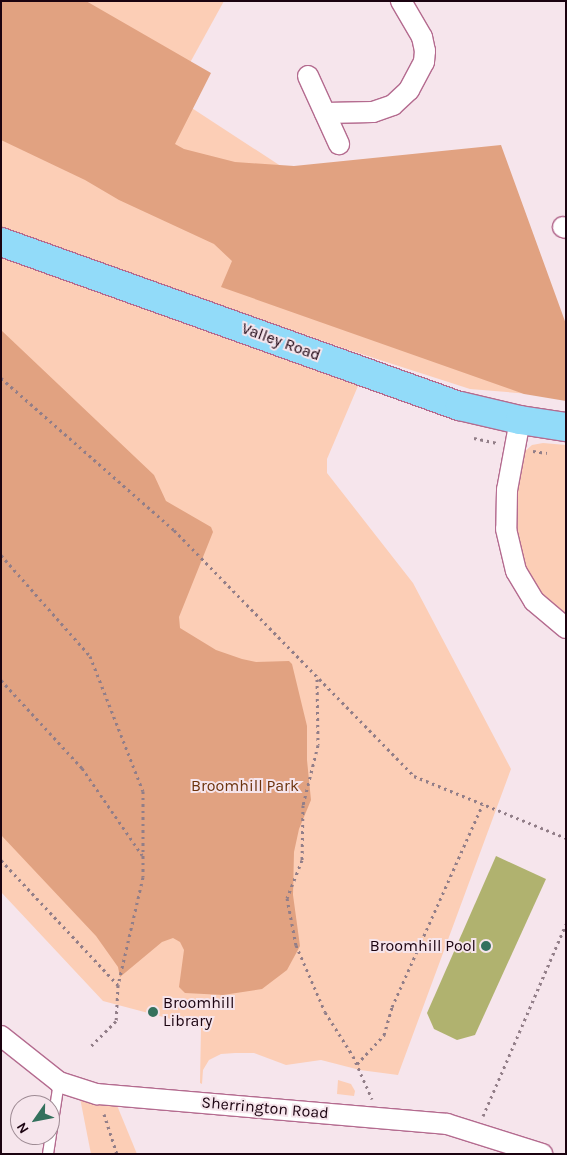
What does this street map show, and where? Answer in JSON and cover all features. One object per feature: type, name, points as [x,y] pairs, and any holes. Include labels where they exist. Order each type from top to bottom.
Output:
[{"type":"main road","name":"Valley Road","points":[[1,242],[451,402],[520,420],[566,427]]},
{"type":"street","points":[[325,113],[373,112],[393,105],[409,90],[424,62],[425,51],[422,37],[401,1]]},
{"type":"street","points":[[308,76],[339,144]]},
{"type":"street","points":[[520,420],[507,490],[506,529],[516,571],[534,601],[566,628]]},
{"type":"street","name":"Sherrington Road","points":[[1,1036],[58,1082],[97,1094],[448,1124],[542,1154]]},
{"type":"lane","points":[[48,1154],[58,1082]]},
{"type":"path","points":[[1,378],[174,530],[414,776],[566,838]]},
{"type":"path","points":[[1,555],[90,656],[143,791],[143,877],[118,985],[116,1021],[90,1047]]},
{"type":"path","points":[[317,678],[318,744],[303,806],[302,860],[287,898],[296,945],[326,1012],[357,1064],[380,1118]]},
{"type":"path","points":[[1,680],[82,768],[143,856]]},
{"type":"path","points":[[357,1064],[384,1035],[392,1007],[483,804]]},
{"type":"path","points":[[1,860],[118,985]]},
{"type":"path","points":[[476,1132],[566,924]]},
{"type":"path","points":[[97,1094],[117,1154]]},
{"type":"green space","points":[[1,1],[28,1],[296,176],[566,397],[470,389],[346,349],[1,227]]},
{"type":"green space","points":[[1,1],[86,1],[211,73],[175,144],[184,149],[235,162],[294,166],[501,145],[566,324],[566,401],[524,394],[221,287],[232,261],[214,244],[119,200],[85,180],[1,140]]},
{"type":"green space","points":[[60,1],[224,1],[186,70]]},
{"type":"green space","name":"Broomhill Park","points":[[1,258],[358,386],[327,459],[327,473],[413,583],[511,769],[398,1075],[360,1070],[321,1060],[286,1065],[254,1053],[235,1053],[221,1054],[209,1060],[203,1070],[202,1084],[200,1083],[201,1027],[103,1001],[1,892]]},
{"type":"green space","points":[[1,330],[154,475],[166,501],[211,527],[213,532],[179,617],[180,628],[216,650],[242,659],[256,662],[289,661],[292,664],[307,726],[307,760],[311,800],[299,829],[294,852],[293,895],[300,946],[287,970],[262,989],[223,995],[185,993],[179,987],[184,950],[180,942],[173,938],[162,942],[120,977],[118,967],[96,936],[1,835]]},
{"type":"green space","points":[[543,443],[566,445],[566,628],[516,571],[514,488],[522,454],[532,445]]},
{"type":"green space","points":[[338,1080],[351,1084],[355,1091],[354,1096],[337,1094]]},
{"type":"green space","points":[[80,1098],[116,1103],[137,1154],[91,1154]]},
{"type":"shaded area","name":"Broomhill Pool","points":[[496,856],[546,879],[475,1035],[457,1040],[434,1029],[427,1013]]},
{"type":"place","name":"Broomhill Pool","points":[[486,946]]},
{"type":"place","name":"Broomhill Library","points":[[153,1012]]}]
